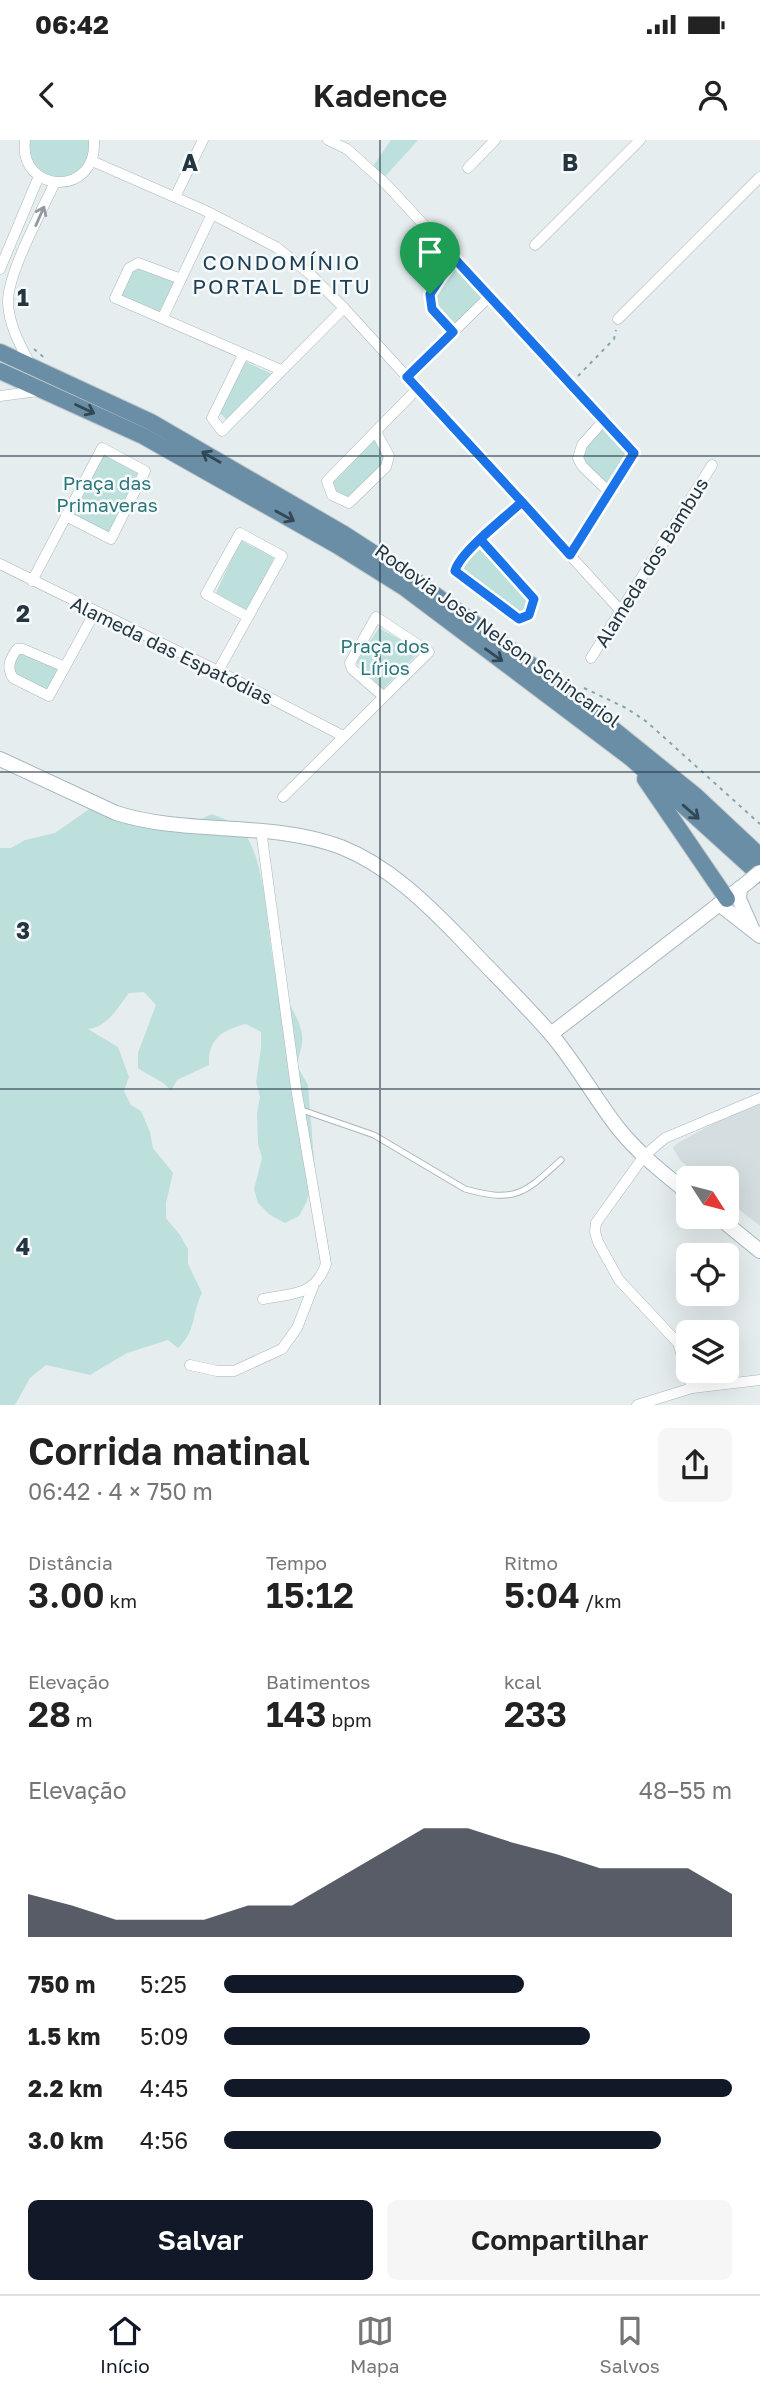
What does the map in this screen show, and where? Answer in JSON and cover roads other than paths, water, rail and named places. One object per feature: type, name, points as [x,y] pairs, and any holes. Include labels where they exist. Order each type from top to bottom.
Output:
[{"type":"main road","name":"Rodovia José Nelson Schincariol","points":[[0,352],[152,423],[344,534],[412,578],[556,683],[696,796],[760,856]]},
{"type":"main road","name":"Rodovia José Nelson Schincariol","points":[[0,371],[143,436],[405,588],[632,759],[752,879]]},
{"type":"main road","points":[[0,759],[116,813],[171,823],[261,830],[321,841],[361,856],[431,908],[551,1034],[618,1129],[676,1183]]},
{"type":"main road","points":[[632,759],[723,901],[757,933]]},
{"type":"main road","points":[[551,1034],[752,879]]},
{"type":"main road","points":[[752,879],[739,899],[757,933]]},
{"type":"main road","points":[[733,1229],[760,1251]]},
{"type":"street","points":[[25,140],[27,162],[39,176],[55,182],[68,182],[78,177],[92,161],[94,140]]},
{"type":"street","points":[[175,197],[203,140]]},
{"type":"street","points":[[328,140],[346,149],[387,186],[634,453],[570,555]]},
{"type":"street","points":[[468,168],[495,140]]},
{"type":"street","points":[[535,245],[640,140]]},
{"type":"street","points":[[92,161],[212,214],[276,247],[310,274],[620,610]]},
{"type":"street","points":[[0,269],[39,176]]},
{"type":"street","points":[[618,319],[760,177]]},
{"type":"street","points":[[30,365],[10,316],[9,294],[12,278],[55,182]]},
{"type":"street","points":[[163,317],[212,214]]},
{"type":"street","points":[[453,332],[432,309],[430,294],[454,258]]},
{"type":"street","points":[[181,279],[138,263],[129,268],[115,298],[281,370]]},
{"type":"street","points":[[407,377],[489,297]]},
{"type":"street","points":[[243,355],[212,418],[222,431],[344,308]]},
{"type":"street","points":[[0,309],[10,316]]},
{"type":"street","points":[[376,432],[389,456],[386,467],[349,503],[332,495],[327,481],[417,390]]},
{"type":"street","points":[[0,396],[46,391]]},
{"type":"street","points":[[604,420],[582,445],[578,458],[582,466],[609,492]]},
{"type":"street","points":[[32,581],[66,516],[102,448],[145,471],[111,538],[66,516]]},
{"type":"street","name":"Alameda dos Bambus","points":[[591,658],[712,466]]},
{"type":"street","points":[[480,539],[534,599],[529,615],[519,619],[455,571],[457,563],[480,539],[522,502]]},
{"type":"street","points":[[218,671],[282,556],[240,533],[206,594],[248,617]]},
{"type":"street","name":"Alameda das Espatódias","points":[[0,564],[343,736]]},
{"type":"street","points":[[65,667],[18,649],[11,657],[8,667],[13,678],[49,696],[65,667],[95,612]]},
{"type":"street","points":[[283,797],[429,652],[376,617],[350,663],[352,669],[383,696]]},
{"type":"street","points":[[190,1365],[217,1371],[234,1371],[282,1349],[298,1328],[313,1287],[326,1264],[299,1109],[261,830]]},
{"type":"street","points":[[692,1388],[678,1343],[618,1280],[598,1242],[596,1223],[644,1156],[665,1138],[760,1098]]},
{"type":"street","points":[[263,1299],[303,1292],[313,1287]]},
{"type":"street","points":[[637,1405],[692,1388],[760,1380]]},
{"type":"lane","points":[[299,1109],[374,1135],[465,1189],[480,1193],[506,1195],[529,1189],[561,1160]]},
{"type":"district","name":"CONDOMÍNIO PORTAL DE ITU","points":[[282,274]]},
{"type":"park label","name":"Praça das Primaveras","points":[[107,493]]},
{"type":"park label","name":"Praça dos Lírios","points":[[385,656]]}]
